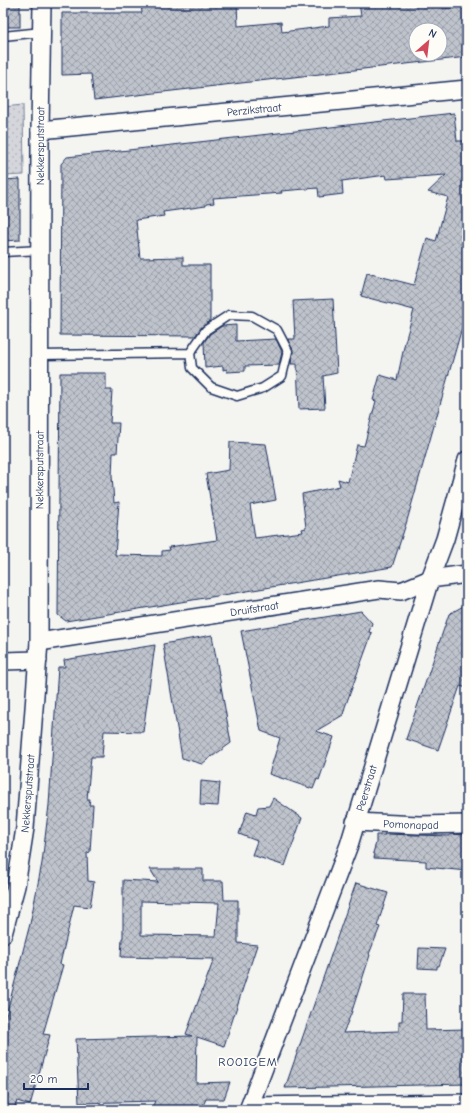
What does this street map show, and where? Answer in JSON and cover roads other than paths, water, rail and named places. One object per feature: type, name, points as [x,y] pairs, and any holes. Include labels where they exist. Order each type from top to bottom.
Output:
[{"type":"street","name":"Nekkersputstraat","points":[[3,934],[16,886],[25,828],[39,642],[41,250],[40,130],[42,3]]},
{"type":"street","name":"Perzikstraat","points":[[40,130],[467,89]]},
{"type":"street","name":"Peerstraat","points":[[249,1108],[346,852],[430,579],[445,539],[467,460]]},
{"type":"street","name":"Druifstraat","points":[[39,642],[379,589],[401,591],[430,579],[467,574]]},
{"type":"street","points":[[3,661],[38,660]]},
{"type":"street","name":"Pomonapad","points":[[355,822],[419,825],[467,824]]},
{"type":"street","points":[[249,1108],[467,1102]]},
{"type":"lane","points":[[3,36],[42,32]]},
{"type":"lane","points":[[3,252],[41,250]]},
{"type":"lane","points":[[229,315],[252,316],[277,330],[288,351],[282,376],[263,388],[237,396],[211,388],[192,368],[190,353],[206,330],[229,315]]},
{"type":"lane","points":[[40,354],[190,353]]},
{"type":"district","name":"ROOIGEM","points":[[248,1062]]}]
